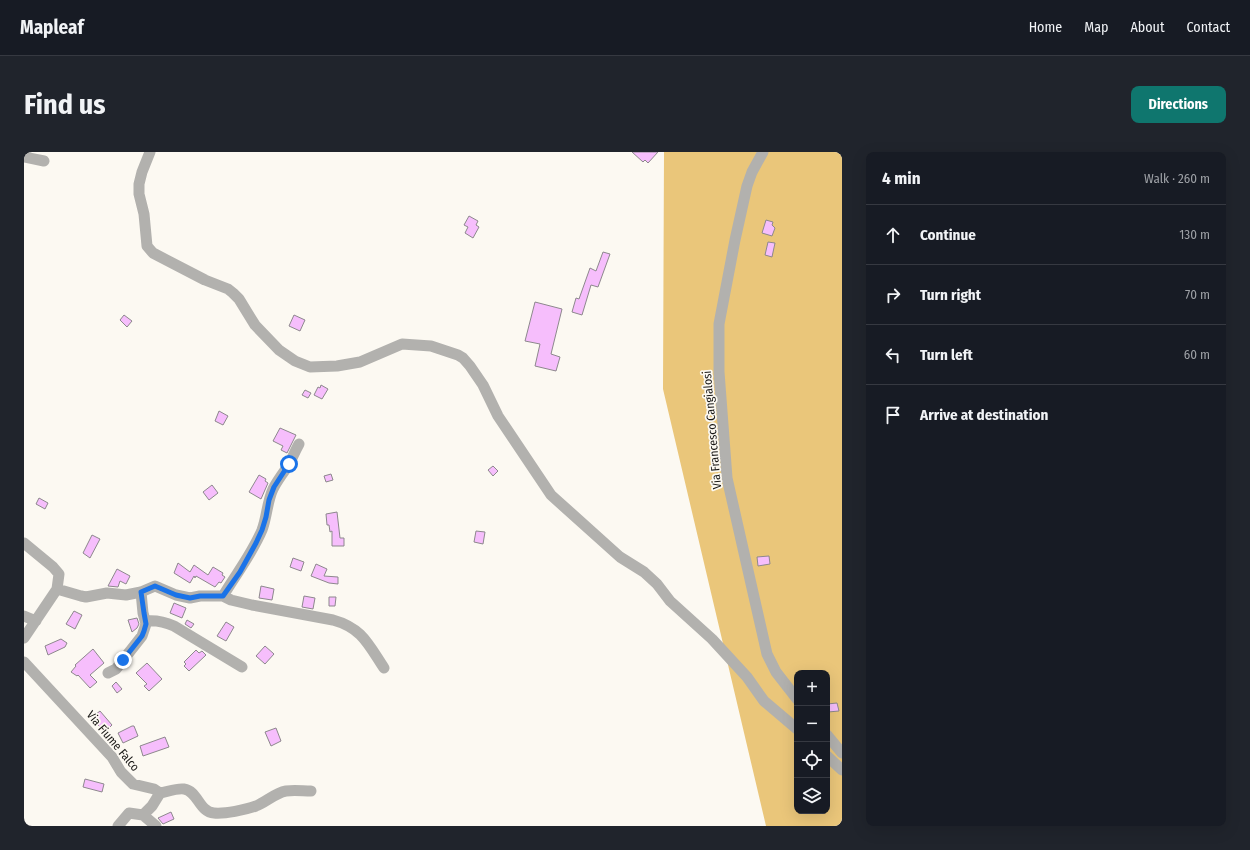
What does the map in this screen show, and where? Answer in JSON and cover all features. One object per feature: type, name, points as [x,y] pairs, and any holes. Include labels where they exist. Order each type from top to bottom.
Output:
[{"type":"street","points":[[150,152],[142,172],[139,184],[139,194],[144,214],[147,246],[153,253],[233,293],[239,299],[255,325],[280,350],[295,361],[310,367],[337,366],[360,362],[402,344],[431,346],[463,358],[483,385],[498,416],[551,495],[620,557],[644,572],[657,584],[670,602],[712,639],[747,677],[764,701],[794,726]]},
{"type":"street","name":"Via Francesco Cangialosi","points":[[763,152],[749,178],[734,240],[719,324],[719,372],[727,478],[767,654],[776,672],[794,695]]},
{"type":"street","points":[[24,157],[44,161]]},
{"type":"street","points":[[223,596],[240,572],[256,543],[262,530],[269,500],[274,487],[289,464],[299,444]]},
{"type":"street","points":[[24,543],[53,567],[59,574],[57,589],[24,638]]},
{"type":"street","points":[[57,589],[83,596],[107,593],[126,595],[141,592],[155,586],[176,595],[190,598],[200,596],[223,596],[231,600],[252,605],[333,620],[343,623],[359,632],[384,668]]},
{"type":"street","points":[[108,673],[116,670],[142,636],[146,621],[141,592]]},
{"type":"street","points":[[24,616],[36,621]]},
{"type":"street","points":[[146,621],[165,622],[174,626],[242,667]]},
{"type":"street","name":"Via Fiume Falco","points":[[24,662],[82,723],[112,757],[121,772],[133,784],[154,789],[160,793]]},
{"type":"street","points":[[830,739],[842,753]]},
{"type":"street","points":[[830,759],[842,770]]},
{"type":"street","points":[[143,815],[152,806],[160,793],[183,788],[188,790],[195,797],[205,810],[216,813],[247,809],[257,806],[285,791],[311,791]]},
{"type":"street","points":[[118,826],[130,813],[143,815],[156,826]]},
{"type":"shaded area","points":[[664,152],[842,152],[842,826],[766,826],[663,389]]},
{"type":"building","points":[[632,152],[658,152],[648,163],[645,160],[643,162]]},
{"type":"building","points":[[469,216],[478,221],[476,225],[479,227],[473,238],[465,233],[468,227],[464,225]]},
{"type":"building","points":[[766,220],[773,222],[772,225],[775,228],[772,236],[762,233]]},
{"type":"building","points":[[768,242],[775,243],[772,257],[765,255]]},
{"type":"building","points":[[603,252],[610,254],[598,287],[591,285],[582,315],[572,312],[576,298],[579,299],[590,268],[596,271]]},
{"type":"building","points":[[535,302],[562,309],[551,354],[560,357],[556,371],[535,366],[540,344],[525,341]]},
{"type":"building","points":[[124,315],[132,321],[127,327],[120,320]]},
{"type":"building","points":[[294,315],[305,320],[300,331],[289,326]]},
{"type":"building","points":[[321,385],[328,389],[322,399],[314,395],[318,387],[320,388]]},
{"type":"building","points":[[305,390],[311,393],[308,398],[302,395]]},
{"type":"building","points":[[219,411],[228,416],[223,425],[215,421]]},
{"type":"building","points":[[280,428],[296,435],[287,453],[281,450],[283,446],[273,441]]},
{"type":"building","points":[[493,466],[498,471],[493,476],[488,470]]},
{"type":"building","points":[[331,474],[333,480],[326,482],[324,476]]},
{"type":"building","points":[[259,475],[266,479],[265,481],[268,483],[261,499],[249,492]]},
{"type":"building","points":[[212,485],[218,493],[209,500],[203,492]]},
{"type":"building","points":[[39,498],[48,503],[45,509],[36,504]]},
{"type":"building","points":[[337,512],[340,538],[344,538],[344,546],[332,546],[332,531],[330,532],[329,525],[327,525],[326,514]]},
{"type":"building","points":[[476,531],[485,532],[483,544],[474,542]]},
{"type":"building","points":[[92,535],[100,539],[90,558],[83,553]]},
{"type":"building","points":[[769,556],[770,564],[758,566],[757,557]]},
{"type":"building","points":[[293,558],[304,562],[301,571],[290,567]]},
{"type":"building","points":[[178,563],[190,572],[194,565],[208,575],[213,567],[223,573],[222,575],[225,577],[221,583],[219,582],[215,587],[196,576],[195,578],[194,576],[190,583],[174,573]]},
{"type":"building","points":[[316,564],[327,569],[324,576],[338,577],[338,584],[329,583],[311,576]]},
{"type":"building","points":[[117,569],[130,576],[126,584],[120,581],[118,587],[108,586]]},
{"type":"building","points":[[261,586],[274,589],[272,600],[259,598]]},
{"type":"building","points":[[304,596],[315,598],[313,609],[302,607]]},
{"type":"building","points":[[329,597],[336,597],[335,606],[329,606]]},
{"type":"building","points":[[174,603],[186,608],[182,618],[170,613]]},
{"type":"building","points":[[74,611],[82,615],[75,629],[66,624]]},
{"type":"building","points":[[137,618],[139,624],[132,632],[128,620]]},
{"type":"building","points":[[187,620],[194,624],[191,628],[185,624]]},
{"type":"building","points":[[226,622],[234,627],[226,641],[217,636]]},
{"type":"building","points":[[61,639],[67,643],[65,647],[48,655],[45,646]]},
{"type":"building","points":[[265,646],[274,654],[265,664],[256,656]]},
{"type":"building","points":[[93,649],[104,663],[90,675],[97,682],[90,688],[78,675],[77,676],[71,672],[76,666],[75,665]]},
{"type":"building","points":[[196,650],[199,653],[202,651],[206,655],[189,671],[184,666],[186,664],[184,662]]},
{"type":"building","points":[[147,663],[162,679],[149,691],[144,686],[147,684],[136,673]]},
{"type":"building","points":[[116,682],[122,689],[117,693],[112,686]]},
{"type":"building","points":[[837,703],[839,711],[830,712],[830,704]]},
{"type":"building","points":[[100,711],[112,725],[105,732],[91,718]]},
{"type":"building","points":[[134,726],[138,736],[123,743],[118,733]]},
{"type":"building","points":[[276,728],[281,741],[271,746],[265,732]]},
{"type":"building","points":[[165,737],[169,747],[143,756],[140,746]]},
{"type":"building","points":[[85,779],[104,784],[102,792],[83,787]]},
{"type":"building","points":[[171,812],[174,819],[163,824],[158,818]]},
{"type":"route","points":[[123,660],[142,636],[146,624],[141,592],[155,586],[176,595],[190,598],[200,596],[223,596],[240,572],[256,543],[262,530],[269,500],[274,487],[289,464]]}]
